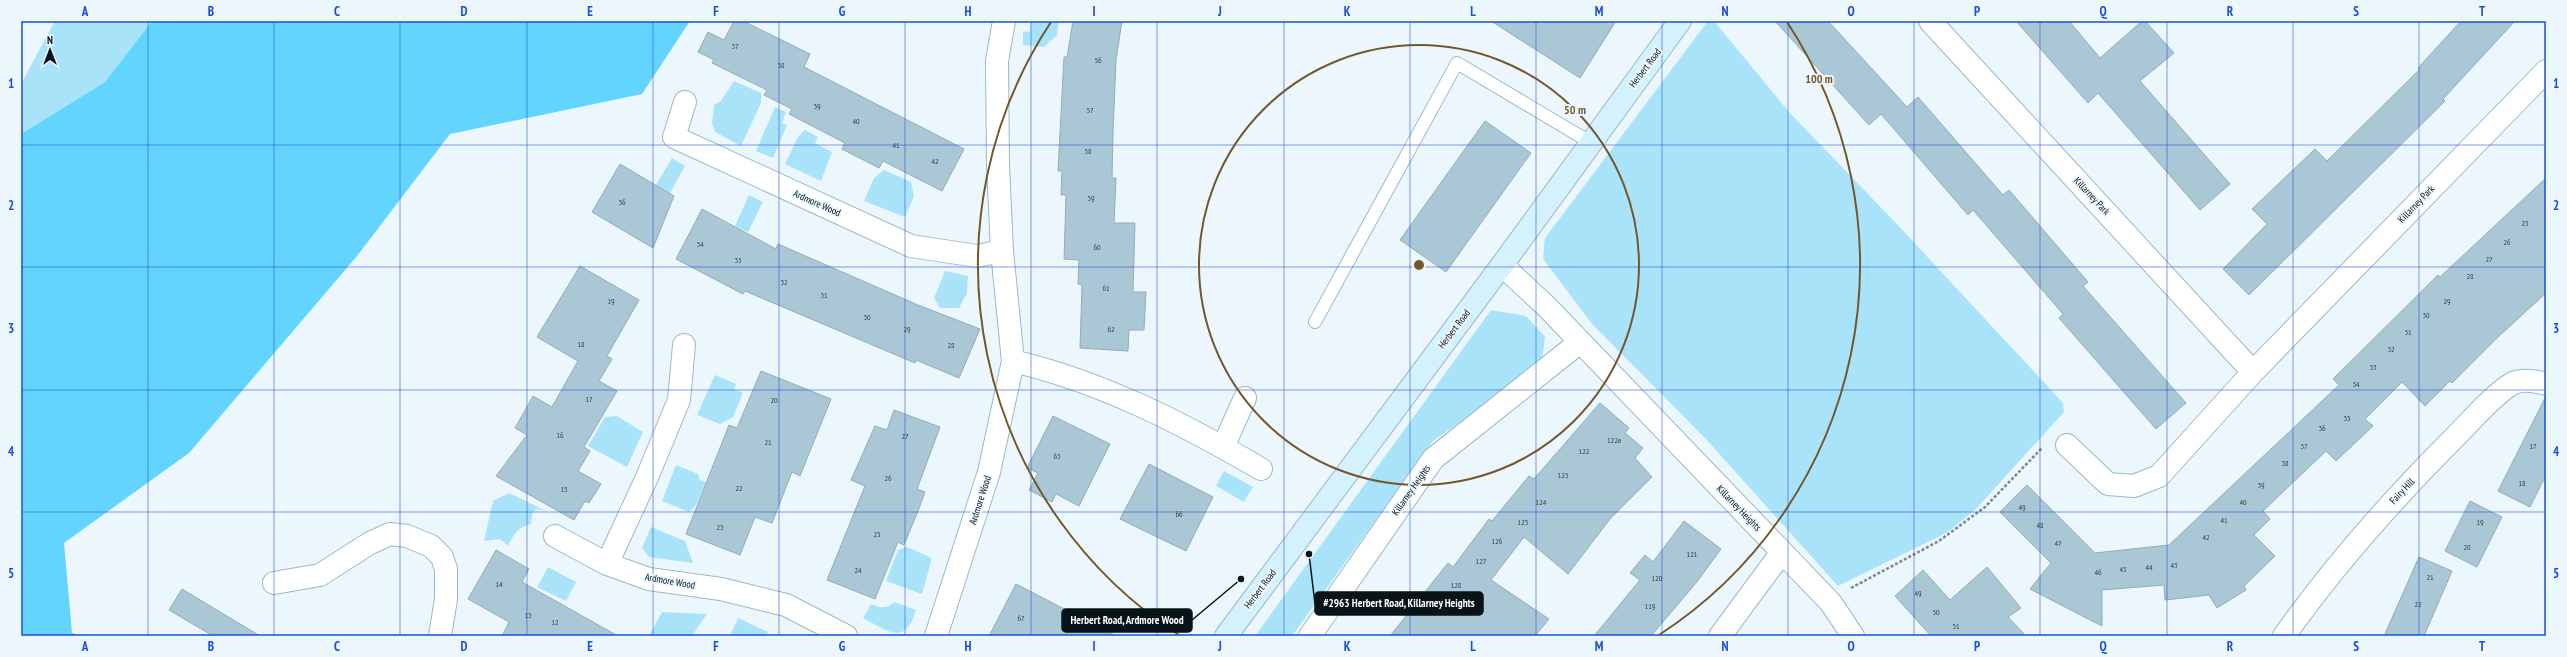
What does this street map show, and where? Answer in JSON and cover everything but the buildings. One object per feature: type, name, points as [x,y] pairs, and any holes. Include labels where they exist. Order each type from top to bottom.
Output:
[{"type":"street","name":"Ardmore Wood","points":[[936,636],[989,472],[1013,362],[1002,251],[998,166],[997,61],[1004,21]]},
{"type":"street","name":"Herbert Road","points":[[1226,636],[1502,265],[1590,142],[1680,21]]},
{"type":"street","name":"Killarney Park","points":[[1930,21],[2253,372]]},
{"type":"street","name":"Killarney Park","points":[[2067,445],[2108,484],[2134,486],[2158,476],[2253,372],[2546,71]]},
{"type":"street","name":"Ardmore Wood","points":[[685,102],[674,137],[911,246],[977,256],[1002,251]]},
{"type":"street","name":"Killarney Heights","points":[[1502,265],[1580,342],[1831,603],[1853,636]]},
{"type":"street","name":"Killarney Heights","points":[[1310,636],[1433,458],[1580,342]]},
{"type":"street","points":[[607,564],[648,475],[679,400],[684,345]]},
{"type":"street","points":[[1013,362],[1057,372],[1135,402],[1223,447],[1261,469]]},
{"type":"street","name":"Fairy Hill","points":[[2284,636],[2317,590],[2398,494],[2486,406],[2514,383],[2534,381],[2546,384]]},
{"type":"street","points":[[1223,447],[1245,398]]},
{"type":"street","points":[[274,583],[320,575],[390,534],[407,536],[431,546],[442,557],[446,569],[446,599],[440,636]]},
{"type":"street","name":"Ardmore Wood","points":[[555,536],[607,564],[649,579],[721,589],[786,605],[846,636]]},
{"type":"street","points":[[1720,636],[1782,552]]},
{"type":"lane","points":[[1315,322],[1457,63],[1590,142]]},
{"type":"path","points":[[1831,603],[1862,581],[1939,541],[1985,507],[2056,434],[2067,445]]},
{"type":"shaded area","points":[[55,21],[152,21],[105,82],[21,134],[21,84]]},
{"type":"shaded area","points":[[152,21],[690,21],[642,94],[450,134],[357,256],[189,453],[64,543],[72,633],[83,636],[21,636],[21,134],[105,82]]},
{"type":"shaded area","points":[[1031,21],[1059,21],[1057,35],[1044,47],[1023,45],[1023,31],[1030,32]]},
{"type":"shaded area","points":[[1708,21],[1714,21],[1789,112],[1894,221],[2063,403],[2064,412],[1976,509],[1948,532],[1838,586],[1705,438],[1592,324],[1543,259],[1545,238]]},
{"type":"shaded area","points":[[734,81],[761,93],[761,103],[741,146],[715,132],[712,123],[714,105],[721,101]]},
{"type":"shaded area","points":[[775,107],[786,112],[782,123],[787,125],[773,158],[756,151]]},
{"type":"shaded area","points":[[805,130],[818,137],[815,143],[832,152],[821,181],[785,164],[798,137]]},
{"type":"shaded area","points":[[672,158],[685,166],[670,193],[656,185]]},
{"type":"shaded area","points":[[884,170],[911,182],[914,196],[905,217],[864,201],[874,178]]},
{"type":"shaded area","points":[[749,195],[763,202],[748,232],[735,226]]},
{"type":"shaded area","points":[[945,271],[968,276],[967,293],[959,308],[940,308],[934,298]]},
{"type":"shaded area","points":[[1491,310],[1526,316],[1545,337],[1542,360],[1529,374],[1433,441],[1292,636],[1255,636]]},
{"type":"shaded area","points":[[715,375],[736,384],[734,389],[743,393],[733,417],[720,424],[697,415]]},
{"type":"shaded area","points":[[617,416],[643,432],[627,467],[588,446],[605,417]]},
{"type":"shaded area","points":[[676,465],[698,474],[700,480],[706,482],[696,505],[689,512],[662,501]]},
{"type":"shaded area","points":[[1224,471],[1253,487],[1244,502],[1216,486]]},
{"type":"shaded area","points":[[509,493],[546,511],[536,509],[532,514],[531,524],[519,529],[508,546],[500,539],[484,541],[493,501]]},
{"type":"shaded area","points":[[651,527],[685,541],[693,563],[649,557],[642,548]]},
{"type":"shaded area","points":[[907,547],[932,558],[922,594],[886,581],[898,550]]},
{"type":"shaded area","points":[[548,567],[576,582],[566,601],[537,587]]},
{"type":"shaded area","points":[[894,602],[916,610],[912,622],[907,629],[895,633],[863,618],[871,604],[883,607],[889,606]]},
{"type":"shaded area","points":[[662,612],[707,614],[692,636],[649,636]]},
{"type":"shaded area","points":[[738,618],[768,632],[766,636],[730,636]]},
{"type":"place","name":"#2963 Herbert Road, Killarney Heights","points":[[1309,554]]},
{"type":"place","name":"Herbert Road, Ardmore Wood","points":[[1241,579]]}]
